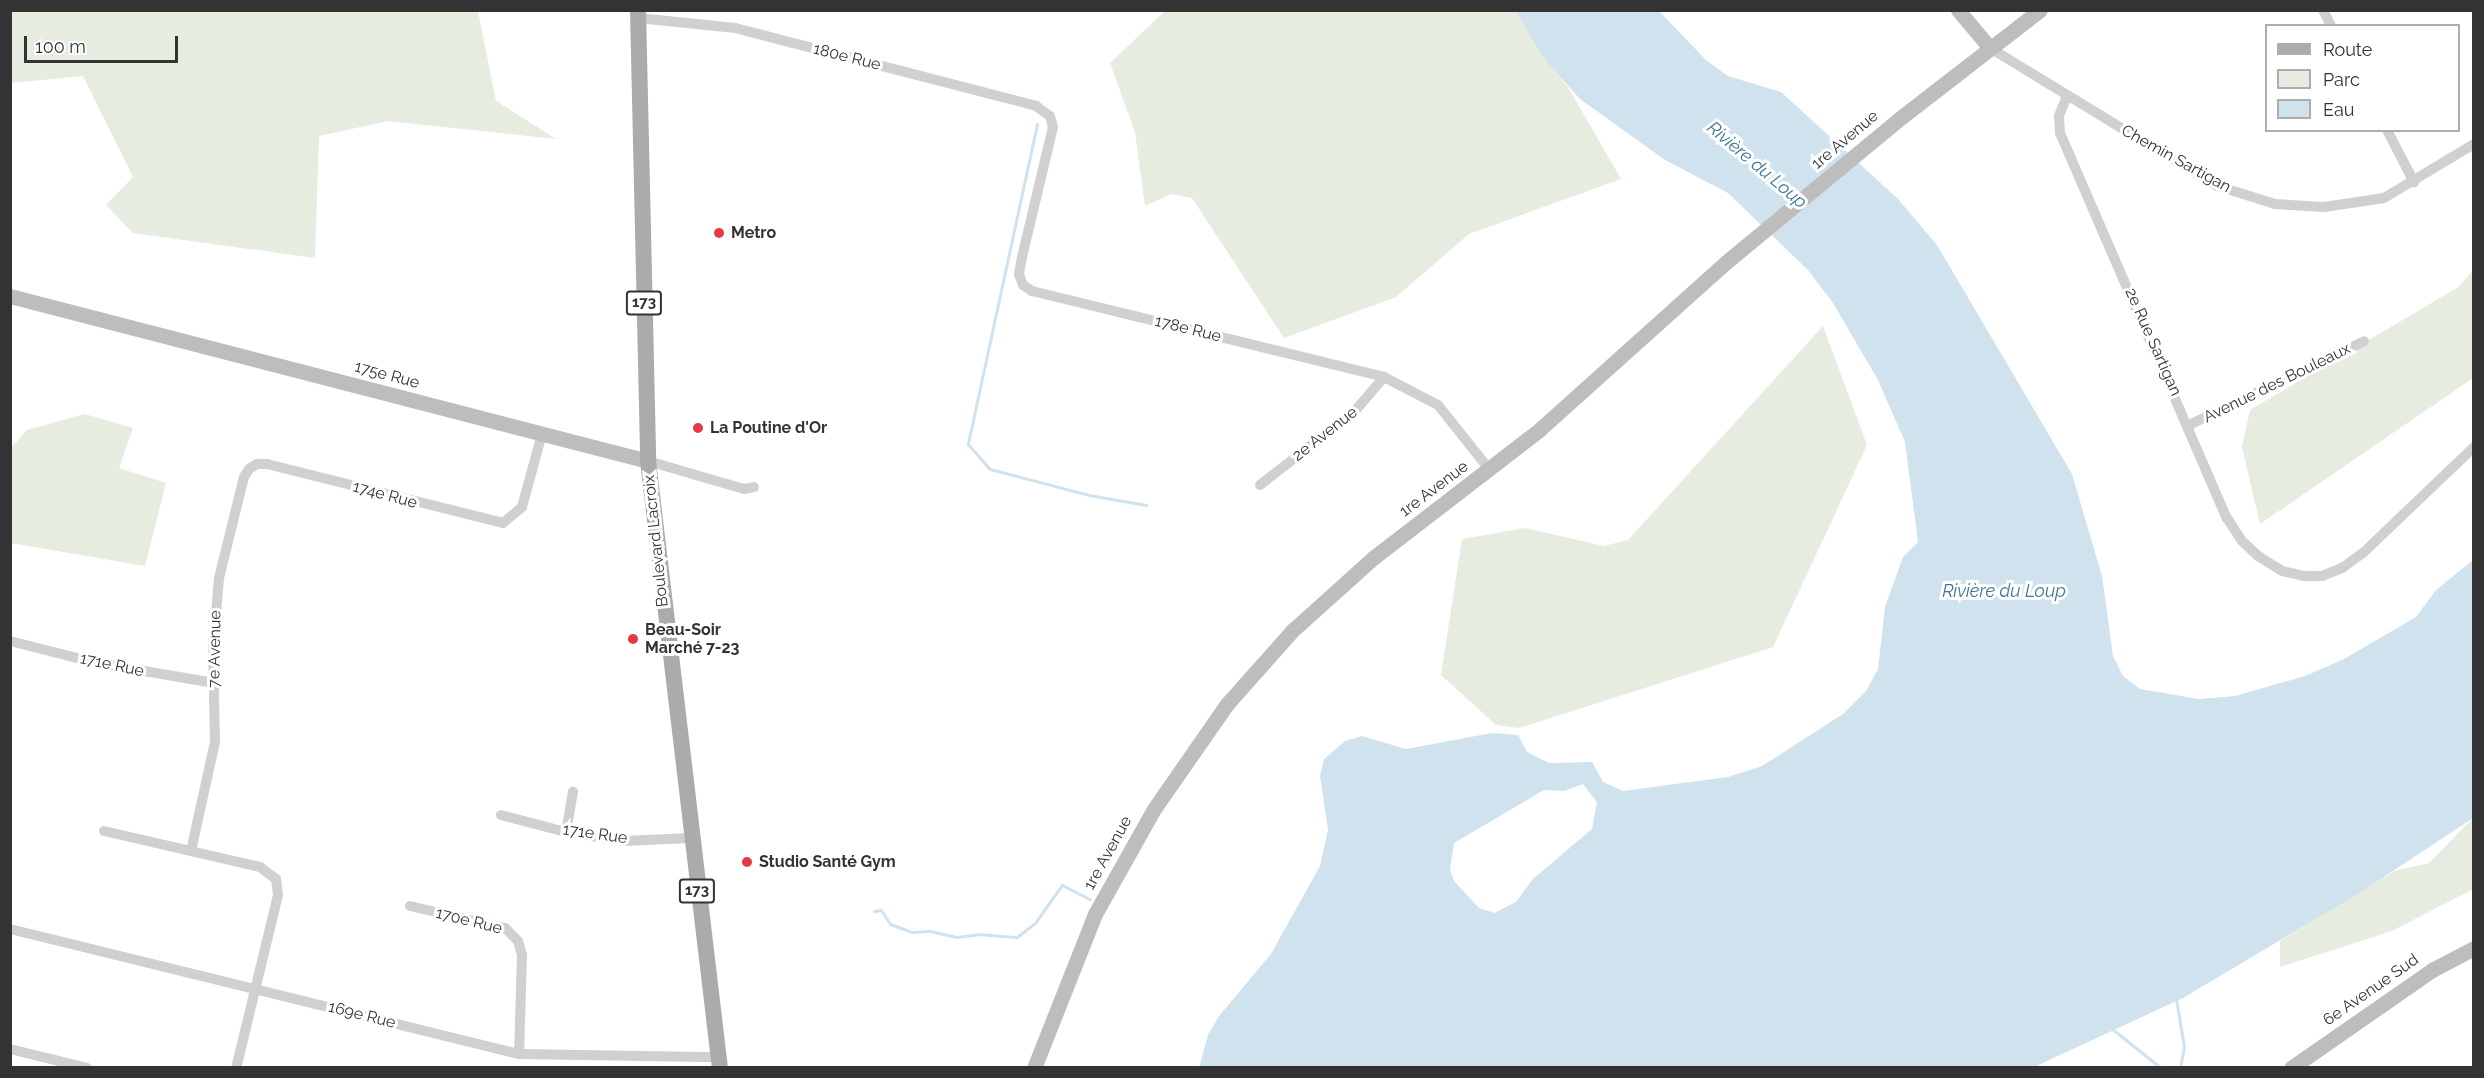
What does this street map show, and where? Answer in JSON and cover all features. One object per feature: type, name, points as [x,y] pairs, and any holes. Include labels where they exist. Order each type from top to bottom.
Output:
[{"type":"main road","points":[[1958,10],[1990,48]]},
{"type":"main road","name":"1re Avenue","points":[[1034,1068],[1101,904],[1154,809],[1227,704],[1330,592],[1539,430],[1725,263],[1899,119],[2040,10]]},
{"type":"main road","name":"Boulevard Lacroix","points":[[638,14],[648,461],[690,838],[719,1062]]},
{"type":"main road","name":"175e Rue","points":[[10,296],[648,461]]},
{"type":"main road","name":"6e Avenue Sud","points":[[2291,1068],[2432,970],[2474,948]]},
{"type":"street","points":[[2323,10],[2330,24]]},
{"type":"street","name":"180e Rue","points":[[638,14],[735,28],[1036,105],[1050,116]]},
{"type":"street","name":"Chemin Sartigan","points":[[1990,48],[2217,186],[2275,204],[2324,207],[2384,198],[2474,144]]},
{"type":"street","name":"2e Rue Sartigan","points":[[2067,96],[2059,116],[2060,133],[2189,425],[2227,518],[2242,541],[2282,571],[2322,576],[2342,568],[2363,553],[2474,447]]},
{"type":"street","name":"178e Rue","points":[[1050,116],[1052,137],[1019,274],[1023,285],[1032,291],[1384,377],[1438,405],[1489,469]]},
{"type":"street","points":[[2388,132],[2414,182]]},
{"type":"street","name":"Avenue des Bouleaux","points":[[2189,425],[2364,341]]},
{"type":"street","name":"2e Avenue","points":[[1260,485],[1355,411],[1384,377]]},
{"type":"street","name":"174e Rue","points":[[267,464],[503,523],[522,507],[542,434]]},
{"type":"street","name":"175e Rue","points":[[648,461],[744,489],[754,487]]},
{"type":"street","name":"7e Avenue","points":[[191,851],[212,766],[219,578],[244,477],[256,464],[267,464]]},
{"type":"street","name":"171e Rue","points":[[10,641],[97,663],[214,683]]},
{"type":"street","points":[[566,832],[573,792]]},
{"type":"street","name":"171e Rue","points":[[501,815],[566,832],[624,841],[690,838]]},
{"type":"street","points":[[104,831],[260,867],[276,879],[278,895],[236,1068]]},
{"type":"street","name":"170e Rue","points":[[410,906],[505,928],[518,941],[522,955],[519,1054]]},
{"type":"street","name":"169e Rue","points":[[10,929],[519,1054],[719,1062]]},
{"type":"street","points":[[10,1048],[87,1068]]},
{"type":"green space","points":[[11,10],[478,11],[496,101],[556,139],[388,121],[319,136],[315,258],[133,233],[106,205],[133,177],[83,76],[11,83]]},
{"type":"green space","points":[[1165,11],[1516,11],[1543,56],[1568,87],[1621,179],[1469,234],[1396,297],[1284,338],[1192,198],[1171,194],[1145,206],[1135,132],[1110,63]]},
{"type":"green space","points":[[2473,271],[2473,378],[2260,524],[2242,447],[2250,410],[2457,288]]},
{"type":"green space","points":[[1823,326],[1867,445],[1773,647],[1519,728],[1496,725],[1441,675],[1462,539],[1525,528],[1604,546],[1628,540]]},
{"type":"green space","points":[[85,414],[133,428],[119,468],[166,483],[145,566],[11,543],[11,448],[27,430]]},
{"type":"green space","points":[[2473,818],[2473,889],[2392,931],[2280,967],[2280,941],[2394,871],[2429,863]]},
{"type":"water","name":"Rivière du Loup","points":[[1516,11],[1659,11],[1707,61],[1728,76],[1781,92],[1897,198],[1937,245],[2072,474],[2102,576],[2113,656],[2123,676],[2140,689],[2199,699],[2235,696],[2305,676],[2344,659],[2416,617],[2436,590],[2473,560],[2473,818],[2361,892],[2183,998],[2034,1067],[1199,1068],[1208,1035],[1219,1016],[1271,954],[1320,866],[1328,830],[1320,776],[1324,759],[1345,741],[1362,736],[1406,749],[1492,733],[1518,735],[1527,752],[1549,763],[1592,762],[1603,782],[1623,791],[1728,777],[1762,766],[1843,714],[1866,691],[1878,669],[1885,607],[1903,557],[1918,542],[1905,442],[1878,380],[1833,303],[1808,270],[1728,193],[1665,160],[1580,99],[1542,56]],"holes":[[[1583,784],[1597,802],[1592,829],[1533,879],[1516,902],[1494,913],[1479,908],[1454,881],[1450,870],[1454,843],[1544,790],[1564,791]]]},
{"type":"waterway","points":[[1037,124],[968,444],[990,469],[1089,495],[1146,505]]},
{"type":"waterway","points":[[874,911],[881,910],[890,924],[912,932],[930,931],[956,937],[979,934],[1017,937],[1035,923],[1062,885],[1090,899]]},
{"type":"waterway","points":[[2176,999],[2184,1047],[2180,1068]]},
{"type":"waterway","points":[[2111,1028],[2161,1068]]},
{"type":"place","name":"Metro","points":[[719,233]]},
{"type":"place","name":"La Poutine d'Or","points":[[698,428]]},
{"type":"place","name":"Beau-Soir Marché 7-23","points":[[633,639]]},
{"type":"place","name":"Studio Santé Gym","points":[[747,862]]}]
